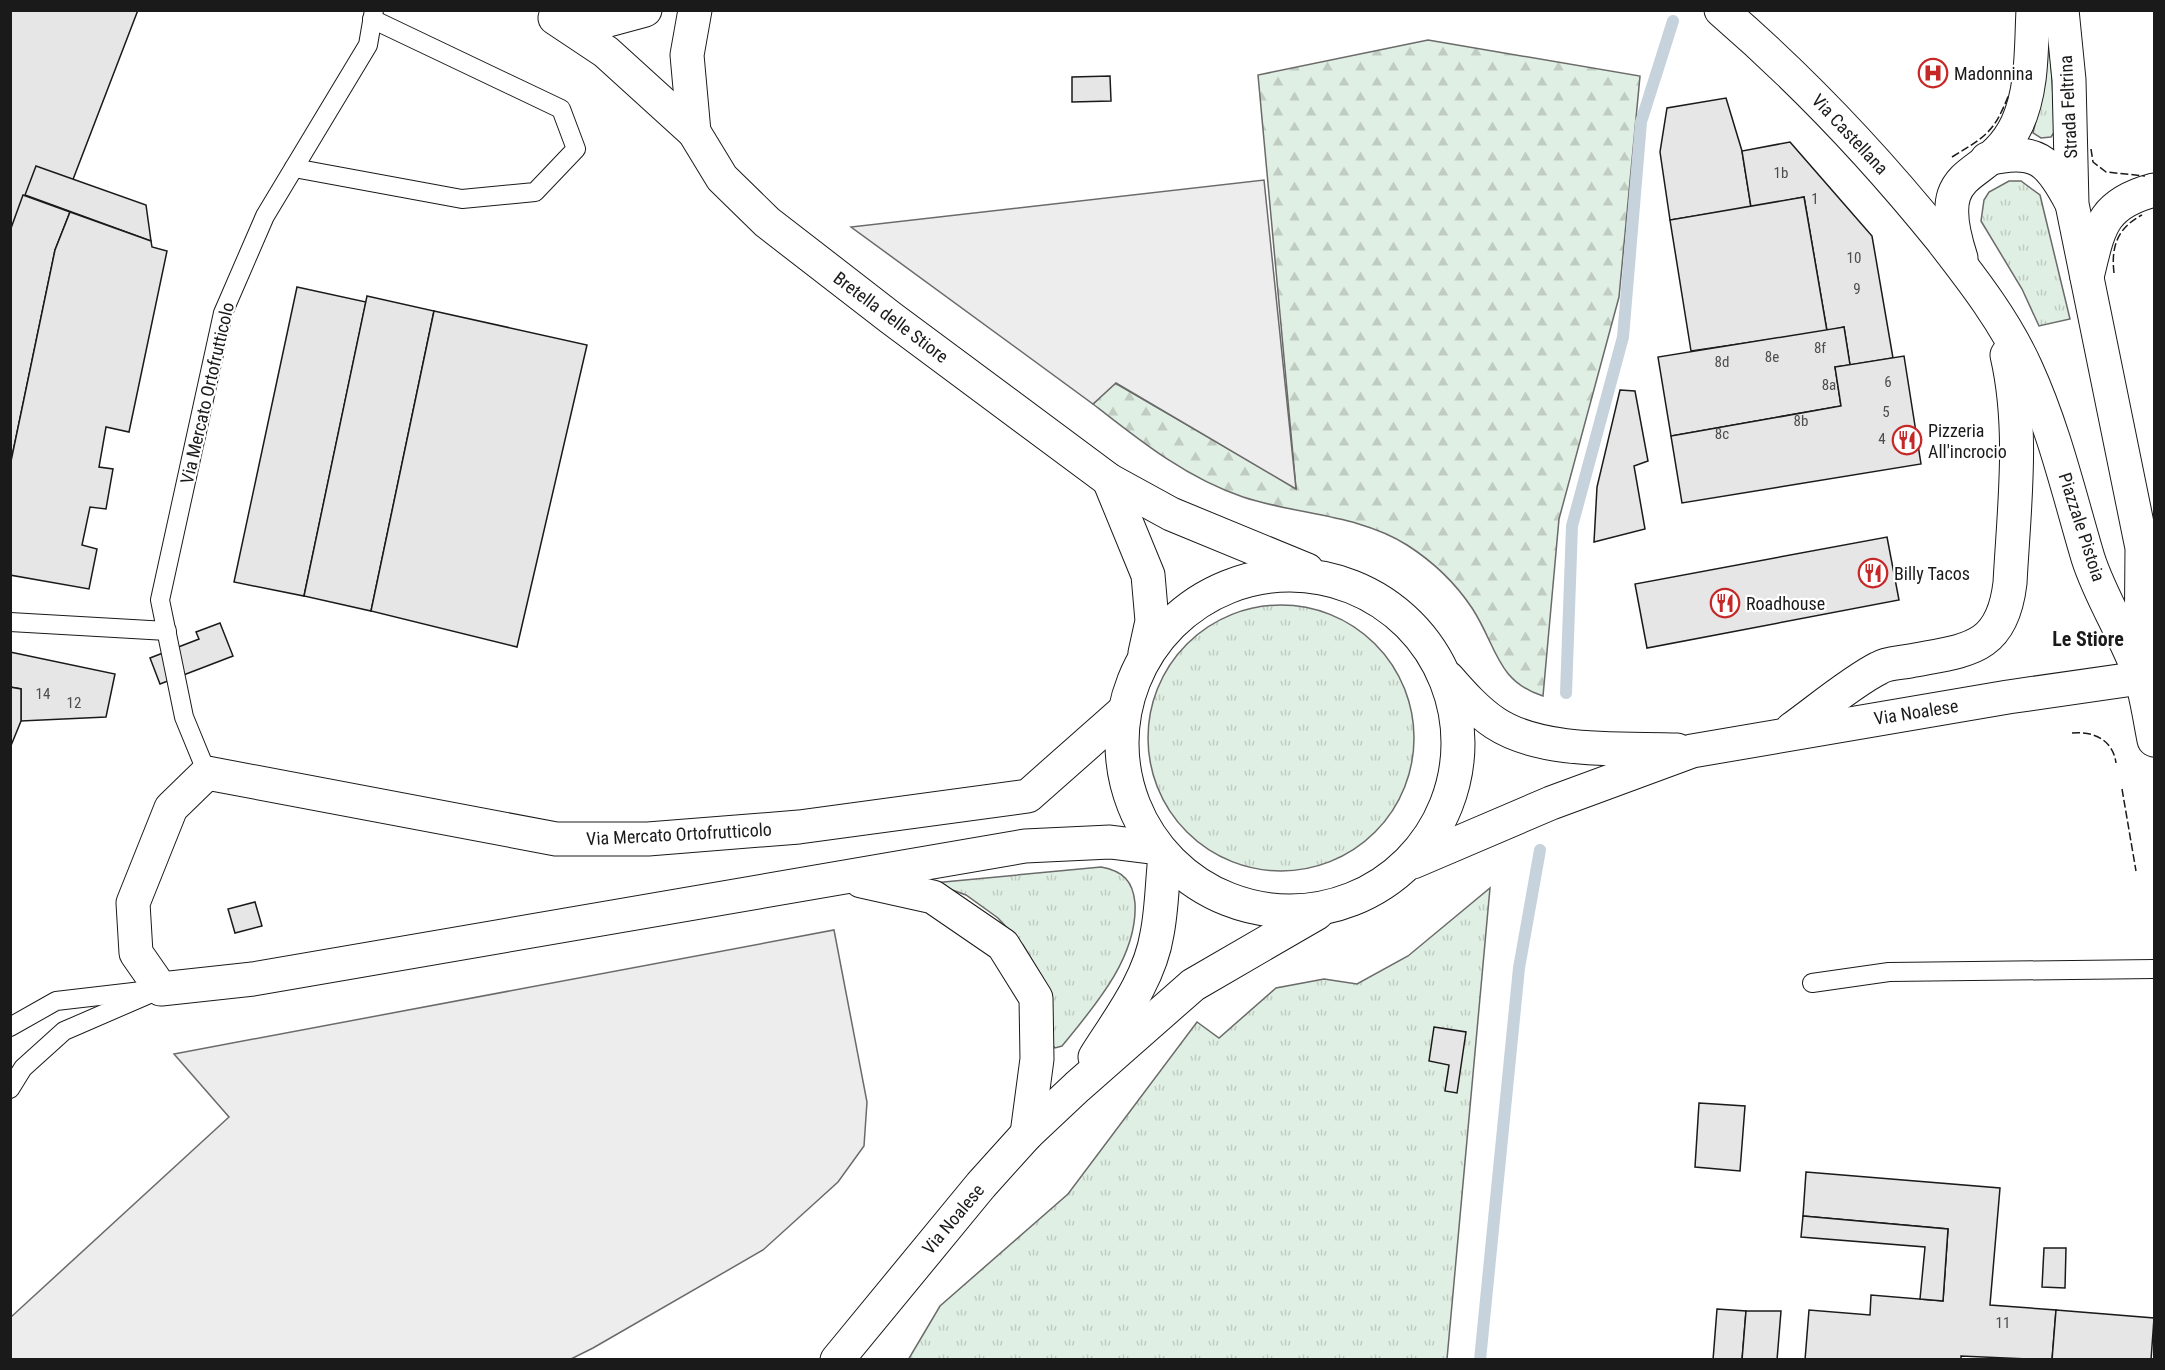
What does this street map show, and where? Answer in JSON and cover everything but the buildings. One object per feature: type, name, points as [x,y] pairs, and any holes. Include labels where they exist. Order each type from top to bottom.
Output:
[{"type":"main road","points":[[546,14],[597,23],[645,10]]},
{"type":"main road","name":"Bretella delle Stiore","points":[[694,132],[687,55],[695,10]]},
{"type":"main road","name":"Via Castellana","points":[[1721,10],[1776,58],[1842,124],[1895,183],[1965,270]]},
{"type":"main road","points":[[1965,270],[1953,232],[1951,208],[1955,192],[1963,179],[2004,144],[2016,126],[2025,105],[2029,82],[2033,10]]},
{"type":"main road","name":"Strada Feltrina","points":[[2062,10],[2069,80],[2072,204]]},
{"type":"main road","name":"Bretella delle Stiore","points":[[546,14],[606,52],[694,132],[722,178],[767,222],[891,318],[1109,480],[1172,514],[1336,581]]},
{"type":"main road","points":[[1987,159],[2021,154],[2035,157],[2048,164],[2072,204],[2142,548],[2148,677],[2154,740]]},
{"type":"main road","points":[[2087,277],[2099,228],[2109,213],[2121,202],[2154,190]]},
{"type":"main road","name":"Piazzale Pistoia","points":[[1965,270],[1999,319],[2033,385],[2075,506],[2089,560],[2148,677]]},
{"type":"main road","points":[[1786,733],[1880,667],[1965,650],[1981,644],[2001,619],[2008,601],[2010,583],[2016,440],[2013,382],[1999,319]]},
{"type":"main road","points":[[1109,480],[1148,574],[1152,621],[1145,657]]},
{"type":"main road","name":"Via Noalese","points":[[837,1359],[1027,1134],[1193,985],[1324,909],[1365,894],[1384,884],[1410,863],[1431,837],[1447,807],[1457,774],[1459,741],[1456,707],[1444,675],[1426,643],[1401,615],[1370,595],[1336,581],[1300,574],[1262,576],[1227,586],[1194,604],[1167,627],[1145,657],[1132,683],[1124,711],[1122,760],[1134,807],[1161,852],[1198,885],[1238,904],[1280,912],[1324,909]]},
{"type":"main road","name":"Via Noalese","points":[[1444,675],[1469,702],[1495,723],[1518,735],[1568,745],[1692,751]]},
{"type":"main road","name":"Via Noalese","points":[[1410,863],[1551,802],[1692,751],[1786,733],[2148,677]]},
{"type":"main road","name":"Via Mercato Ortofrutticolo","points":[[207,773],[556,839],[648,839],[799,826],[1028,796],[1124,711]]},
{"type":"main road","points":[[207,773],[171,808],[133,903],[136,953],[161,989],[254,979],[1025,846],[1110,842],[1161,852]]},
{"type":"main road","name":"Via Noalese","points":[[1077,1087],[1136,992],[1151,957],[1157,935],[1161,852]]},
{"type":"main road","points":[[845,877],[933,897],[1003,945],[1036,998],[1037,1059],[1027,1134]]},
{"type":"lane","name":"Via Mercato Ortofrutticolo","points":[[207,773],[184,717],[160,600],[223,313],[265,216],[368,45],[373,15],[561,109],[576,149],[535,192],[462,199],[294,168]]},
{"type":"lane","points":[[10,622],[167,631]]},
{"type":"lane","points":[[1812,982],[1889,972],[2154,969]]},
{"type":"lane","points":[[10,1027],[56,1001],[161,989]]},
{"type":"lane","points":[[10,1089],[23,1068],[64,1031],[161,989]]},
{"type":"green space","points":[[2048,11],[2055,131],[2051,137],[2041,138],[2033,133],[2042,96]]},
{"type":"green space","points":[[1428,40],[1640,76],[1619,297],[1559,519],[1543,696],[1527,689],[1506,672],[1472,608],[1459,590],[1425,558],[1407,545],[1368,527],[1264,503],[1222,489],[1164,457],[1093,404],[1115,383],[1296,488],[1258,75]]},
{"type":"green space","points":[[2009,181],[2021,181],[2040,195],[2070,319],[2039,326],[2022,289],[1981,221],[1984,200],[1989,192]]},
{"type":"green space","points":[[1281,605],[1307,608],[1332,615],[1355,627],[1375,644],[1392,664],[1404,687],[1411,712],[1414,738],[1411,764],[1404,789],[1392,812],[1375,832],[1355,849],[1332,861],[1307,868],[1281,871],[1255,868],[1230,861],[1207,849],[1187,832],[1170,812],[1158,789],[1151,764],[1148,738],[1151,712],[1158,687],[1170,664],[1187,644],[1207,627],[1230,615],[1255,608]]},
{"type":"green space","points":[[1101,867],[1121,874],[1132,889],[1135,903],[1134,923],[1129,943],[1122,962],[1100,998],[1062,1046],[1055,1048],[1051,1043],[1043,978],[1023,945],[998,918],[966,895],[933,883]]},
{"type":"green space","points":[[1490,888],[1447,1359],[908,1360],[940,1306],[1068,1194],[1197,1022],[1219,1038],[1276,988],[1324,979],[1357,984],[1408,956]]},
{"type":"shaded area","points":[[1264,180],[1296,489],[1116,383],[1093,404],[851,227]]},
{"type":"shaded area","points":[[834,930],[867,1102],[864,1146],[838,1182],[763,1250],[593,1348],[569,1360],[11,1359],[11,1317],[229,1117],[174,1054]]},
{"type":"waterway","points":[[1566,693],[1572,526],[1623,337],[1641,122],[1673,21]]},
{"type":"waterway","points":[[1480,1360],[1519,968],[1540,850]]},
{"type":"fence","points":[[1952,157],[1988,132],[1999,117],[2009,94]]},
{"type":"fence","points":[[2091,149],[2093,162],[2106,172],[2145,176]]},
{"type":"fence","points":[[2114,273],[2115,247],[2121,232],[2142,215]]},
{"type":"fence","points":[[2072,733],[2088,734],[2107,743],[2116,763]]},
{"type":"fence","points":[[2122,789],[2136,871]]},
{"type":"place","name":"Madonnina","points":[[1933,73]]},
{"type":"place","name":"Pizzeria All'incrocio","points":[[1907,440]]},
{"type":"place","name":"Billy Tacos","points":[[1873,573]]},
{"type":"place","name":"Roadhouse","points":[[1725,603]]},
{"type":"district","name":"Le Stiore","points":[[2088,639]]}]
